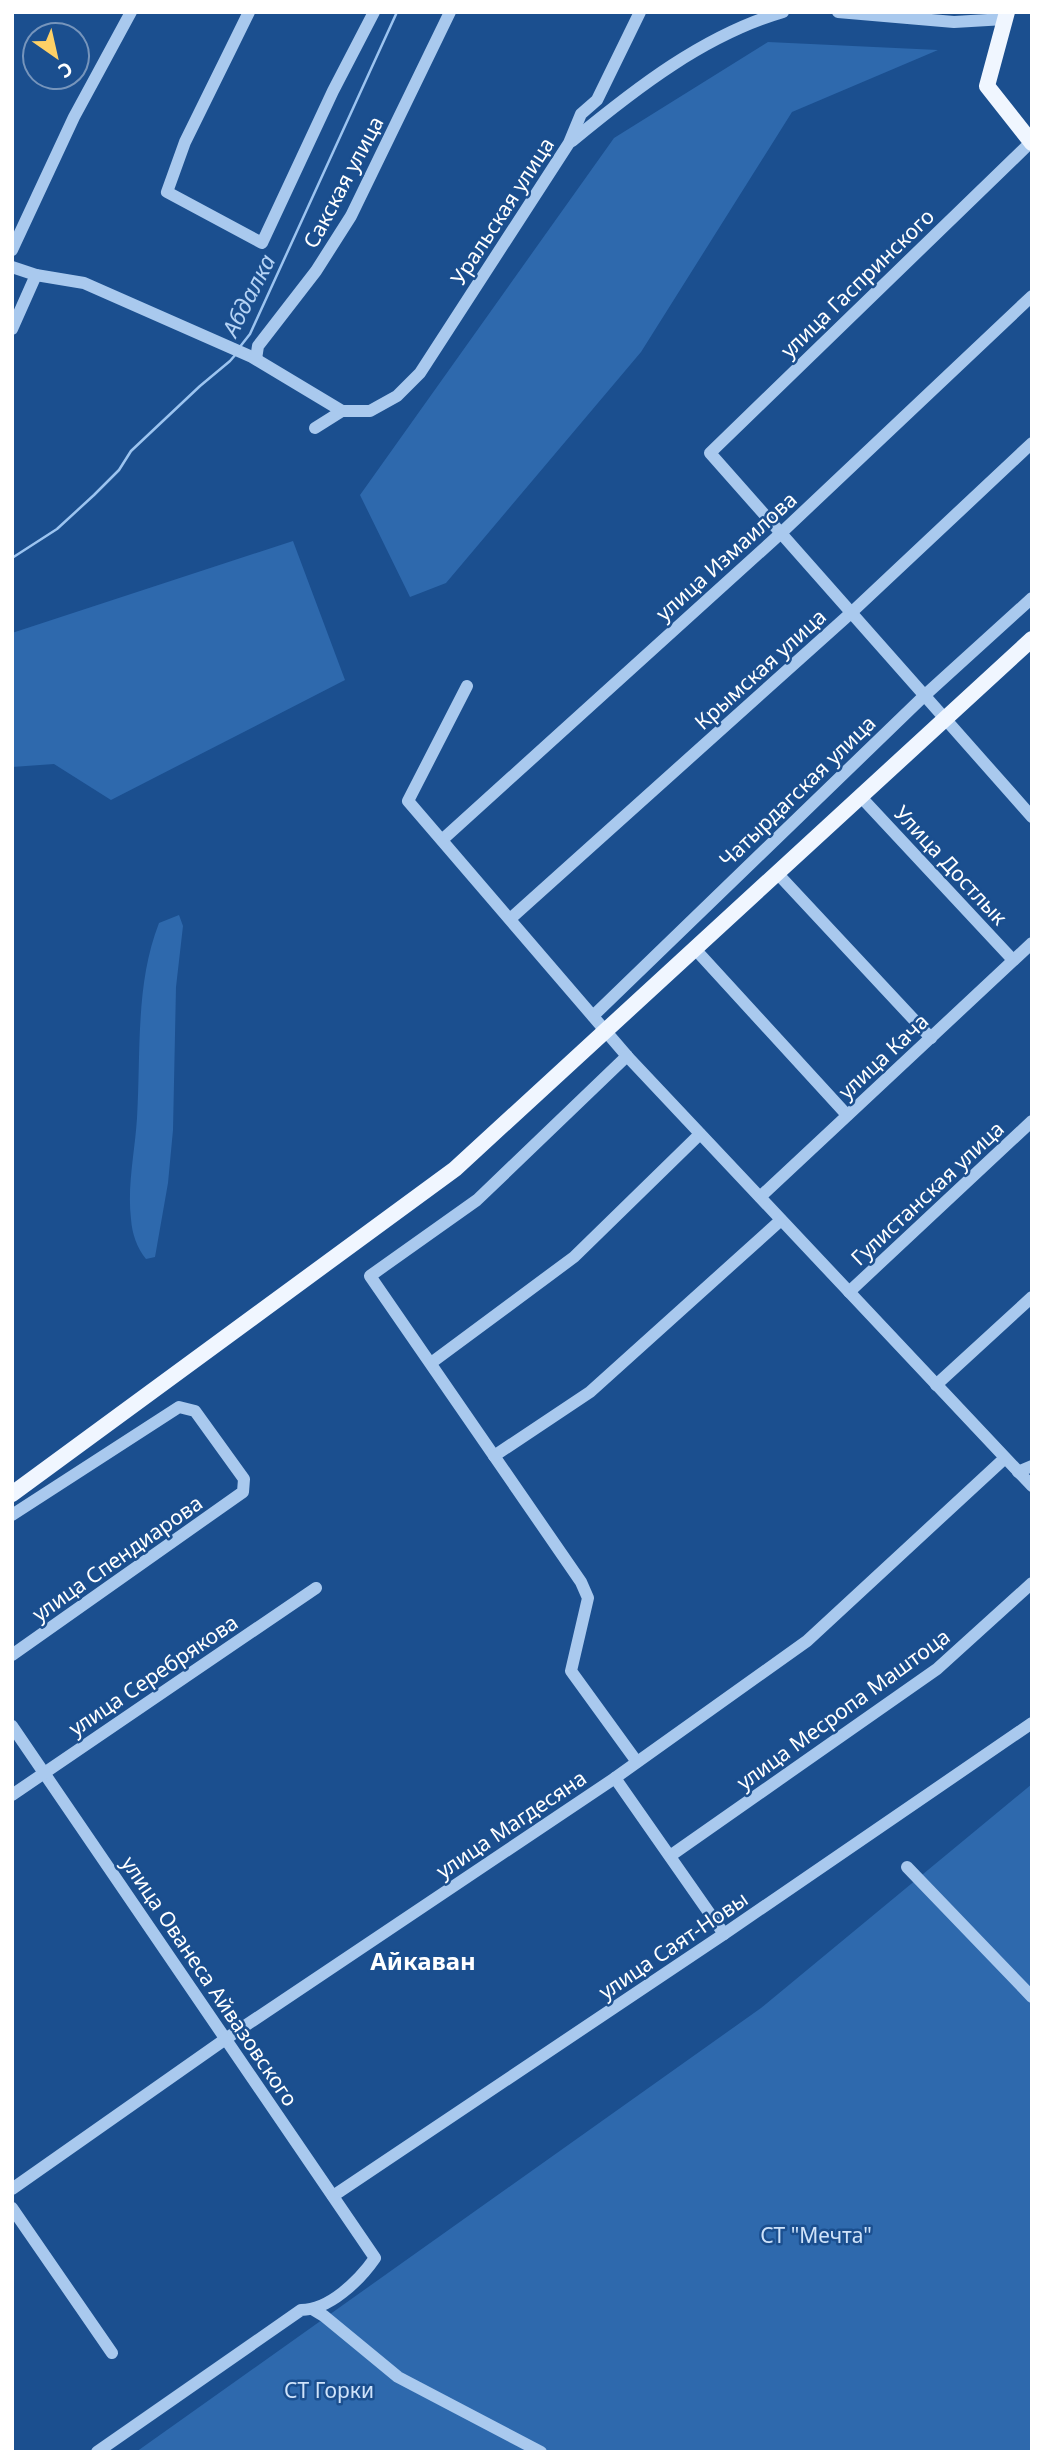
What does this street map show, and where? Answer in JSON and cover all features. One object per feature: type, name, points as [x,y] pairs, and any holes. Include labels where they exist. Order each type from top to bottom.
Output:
[{"type":"main road","points":[[1006,15],[987,86],[1031,142]]},
{"type":"main road","points":[[12,1494],[455,1168],[1032,639]]},
{"type":"street","points":[[12,250],[74,117],[131,12]]},
{"type":"street","name":"Сакская улица","points":[[249,12],[185,142],[167,192],[262,243],[333,91],[374,12]]},
{"type":"street","name":"Сакская улица","points":[[254,358],[258,346],[316,271],[351,216],[450,12]]},
{"type":"street","name":"Уральская улица","points":[[342,411],[370,411],[397,396],[420,373],[569,143],[581,114],[597,100],[640,12]]},
{"type":"street","points":[[569,143],[646,83],[748,22],[783,12]]},
{"type":"street","points":[[838,12],[954,22],[1006,15]]},
{"type":"street","name":"улица Гаспринского","points":[[780,534],[710,453],[1031,142]]},
{"type":"street","points":[[12,267],[36,275],[84,283],[254,358],[342,411],[315,428]]},
{"type":"street","points":[[12,329],[36,275]]},
{"type":"street","name":"улица Измаилова","points":[[442,841],[780,534],[1032,296]]},
{"type":"street","name":"Крымская улица","points":[[510,919],[852,612],[1032,443]]},
{"type":"street","points":[[780,534],[1032,817]]},
{"type":"street","name":"Чатырдагская улица","points":[[593,1016],[924,696],[1032,598]]},
{"type":"street","points":[[467,686],[408,801],[627,1056],[1032,1486]]},
{"type":"street","name":"Улица Достлык","points":[[860,796],[1013,960]]},
{"type":"street","points":[[777,873],[930,1038]]},
{"type":"street","name":"улица Кача","points":[[760,1197],[1032,943]]},
{"type":"street","points":[[695,948],[847,1115]]},
{"type":"street","points":[[627,1056],[477,1200],[370,1276],[581,1582],[587,1598],[571,1671],[637,1762]]},
{"type":"street","name":"Гулистанская улица","points":[[849,1292],[1032,1121]]},
{"type":"street","points":[[431,1363],[574,1257],[700,1134]]},
{"type":"street","points":[[494,1456],[590,1392],[781,1220]]},
{"type":"street","points":[[936,1385],[1032,1297]]},
{"type":"street","name":"улица Спендиарова","points":[[12,1515],[179,1407],[195,1411],[244,1479],[243,1492],[12,1655]]},
{"type":"street","name":"улица Магдесяна","points":[[12,2189],[227,2038],[615,1778],[807,1641],[1005,1458]]},
{"type":"street","points":[[1018,1472],[1032,1466]]},
{"type":"street","name":"улица Месропа Маштоца","points":[[670,1856],[937,1669],[1032,1583]]},
{"type":"street","name":"улица Серебрякова","points":[[12,1795],[316,1588]]},
{"type":"street","name":"улица Саят-Новы","points":[[333,2196],[724,1934],[1032,1723]]},
{"type":"street","name":"улица Ованеса Айвазовского","points":[[12,1726],[375,2258],[364,2274],[314,2310]]},
{"type":"street","points":[[615,1778],[724,1934]]},
{"type":"street","points":[[907,1867],[1032,1997]]},
{"type":"street","points":[[12,2208],[111,2353]]},
{"type":"street","points":[[97,2452],[301,2310],[314,2310],[324,2316],[398,2377],[541,2452]]},
{"type":"green space","points":[[768,42],[938,50],[792,112],[641,352],[446,583],[410,597],[360,495],[614,138]]},
{"type":"green space","points":[[293,541],[345,680],[111,800],[54,764],[12,767],[12,633]]},
{"type":"green space","points":[[179,915],[183,926],[176,987],[173,1130],[168,1183],[155,1257],[146,1259],[134,1235],[130,1207],[137,1118],[140,1019],[146,970],[159,923]]},
{"type":"green space","name":"СТ \"Мечта\"","points":[[1032,1784],[1032,2452],[136,2452],[761,2008]]},
{"type":"waterway","name":"Абдалка","points":[[239,348],[250,334],[397,12]]},
{"type":"waterway","name":"Абдалка","points":[[12,558],[57,529],[119,470],[131,451],[236,354]]},
{"type":"district","name":"Айкаван","points":[[423,1960]]},
{"type":"park label","name":"СТ Горки","points":[[329,2390]]}]
